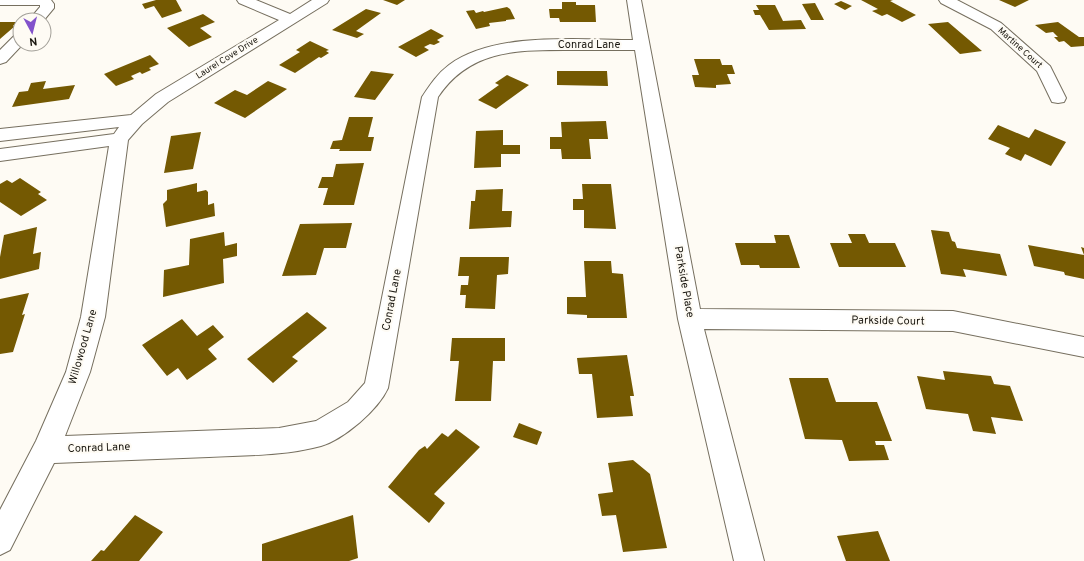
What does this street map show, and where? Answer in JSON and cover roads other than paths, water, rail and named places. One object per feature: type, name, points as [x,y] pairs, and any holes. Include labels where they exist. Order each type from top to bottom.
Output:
[{"type":"street","points":[[244,0],[290,19]]},
{"type":"street","name":"Laurel Cove Drive","points":[[119,140],[136,120],[162,98],[322,0]]},
{"type":"street","name":"Parkside Place","points":[[634,0],[690,319],[749,561]]},
{"type":"street","name":"Martine Court","points":[[946,0],[996,26],[1044,68],[1058,98]]},
{"type":"street","points":[[0,1],[43,1],[47,4],[47,8],[43,12]]},
{"type":"street","name":"Conrad Lane","points":[[46,450],[279,441],[321,433],[358,410],[376,388],[430,98],[441,80],[458,66],[482,54],[504,47],[528,45],[642,45]]},
{"type":"street","points":[[0,59],[12,46]]},
{"type":"street","points":[[0,136],[136,120]]},
{"type":"street","points":[[0,155],[119,140]]},
{"type":"street","name":"Willowood Lane","points":[[0,540],[46,450],[78,372],[93,317],[119,140]]},
{"type":"street","name":"Parkside Court","points":[[690,319],[953,321],[1084,347]]}]
